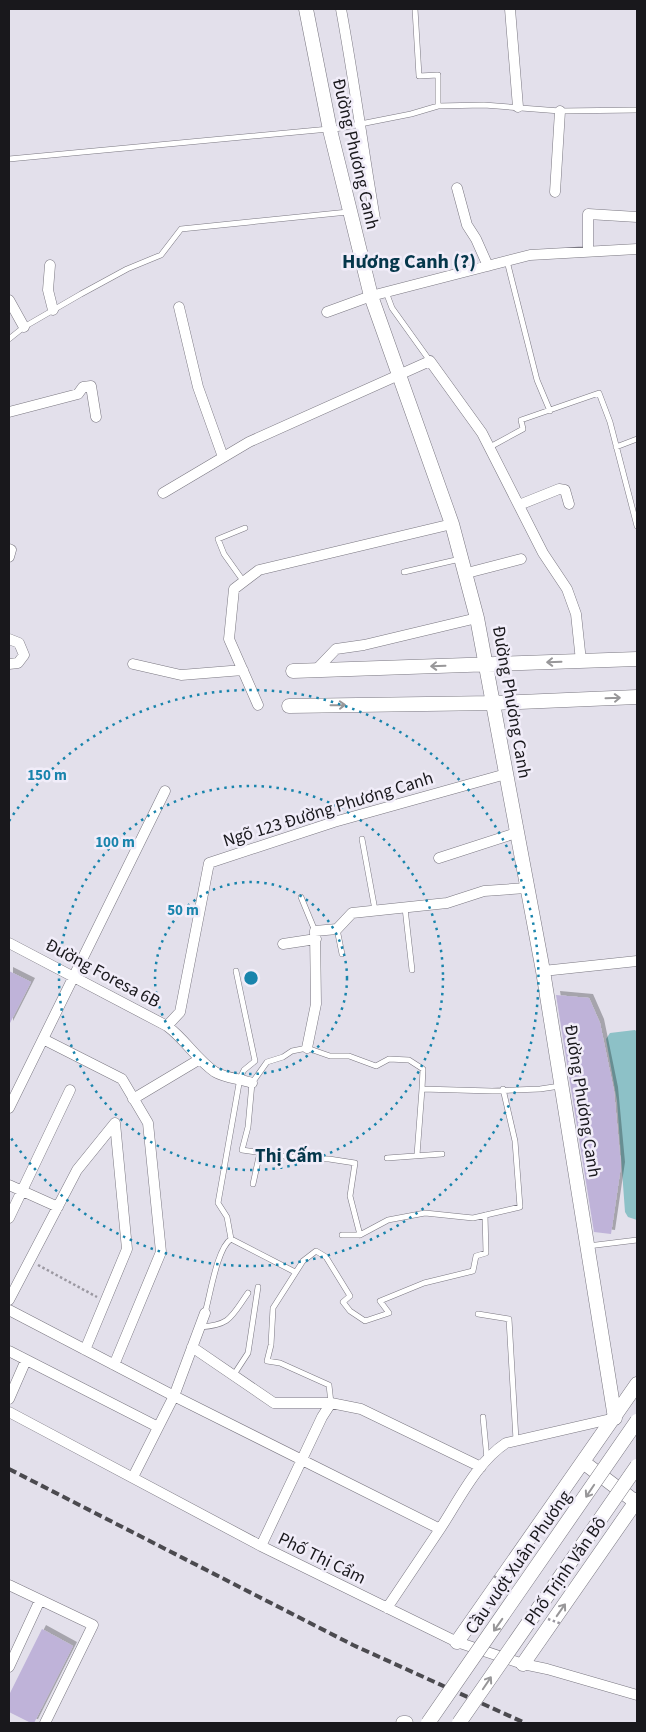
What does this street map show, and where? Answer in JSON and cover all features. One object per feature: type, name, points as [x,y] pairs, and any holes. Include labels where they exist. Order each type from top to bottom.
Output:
[{"type":"street","name":"Đường Phương Canh","points":[[306,9],[348,212],[371,296],[398,377],[452,524],[477,618],[494,702],[562,1086],[615,1418]]},
{"type":"street","points":[[341,9],[354,79],[359,125],[375,219]]},
{"type":"street","points":[[510,9],[518,107]]},
{"type":"street","points":[[555,192],[560,111]]},
{"type":"street","points":[[457,188],[467,225],[476,239],[488,266]]},
{"type":"street","points":[[588,252],[588,214],[637,217]]},
{"type":"street","points":[[327,312],[371,296],[530,255],[637,249]]},
{"type":"street","points":[[50,265],[48,290],[53,310]]},
{"type":"street","points":[[9,300],[24,327]]},
{"type":"street","points":[[179,307],[198,387],[223,457]]},
{"type":"street","points":[[162,493],[249,442],[398,377],[430,361],[482,433],[543,553],[561,577],[574,604],[581,661]]},
{"type":"street","points":[[9,412],[78,394],[83,387],[91,386],[96,417]]},
{"type":"street","points":[[519,504],[559,489],[565,490],[569,504]]},
{"type":"street","points":[[258,705],[229,639],[234,589],[259,570],[452,524]]},
{"type":"street","points":[[9,549],[11,550],[9,557]]},
{"type":"street","points":[[466,573],[521,558]]},
{"type":"street","points":[[315,671],[336,649],[364,645],[477,618]]},
{"type":"street","points":[[9,639],[19,643],[24,655],[18,663],[9,664]]},
{"type":"street","points":[[292,671],[637,659]]},
{"type":"street","points":[[133,664],[181,675],[243,670]]},
{"type":"street","points":[[289,706],[637,697]]},
{"type":"street","name":"Ngõ 123 Đường Phương Canh","points":[[167,1026],[180,1012],[209,862],[334,822],[506,774]]},
{"type":"street","points":[[9,1108],[165,791]]},
{"type":"street","points":[[439,858],[516,833]]},
{"type":"street","points":[[283,944],[337,929],[352,913],[448,903],[484,891],[526,888]]},
{"type":"street","points":[[307,1048],[316,1004],[316,935]]},
{"type":"street","name":"Đường Foresa 6B","points":[[9,942],[167,1026],[180,1035],[200,1060],[217,1073],[240,1078],[252,1083]]},
{"type":"street","points":[[542,971],[637,961]]},
{"type":"street","points":[[43,1039],[122,1079],[148,1123],[161,1252],[114,1364]]},
{"type":"street","points":[[133,1099],[200,1060]]},
{"type":"street","points":[[9,1218],[70,1090]]},
{"type":"street","points":[[9,1300],[77,1170],[115,1123],[127,1249],[84,1350]]},
{"type":"street","points":[[9,1185],[58,1207]]},
{"type":"street","points":[[9,1310],[174,1396],[440,1529]]},
{"type":"street","points":[[133,1477],[174,1396],[206,1313]]},
{"type":"street","points":[[192,1347],[274,1403],[331,1403],[361,1409],[484,1463]]},
{"type":"street","points":[[9,1351],[158,1428]]},
{"type":"street","points":[[9,1399],[26,1360]]},
{"type":"street","points":[[457,1642],[637,1384]]},
{"type":"street","points":[[261,1546],[331,1403]]},
{"type":"street","name":"Phố Thị Cẩm","points":[[9,1412],[261,1546],[457,1642],[523,1664],[637,1695]]},
{"type":"street","points":[[387,1608],[484,1463],[506,1443],[615,1418]]},
{"type":"street","name":"Cầu vượt Xuân Phương","points":[[428,1723],[637,1421]]},
{"type":"street","points":[[583,1462],[637,1501]]},
{"type":"street","points":[[459,1723],[637,1466]]},
{"type":"street","name":"Phố Trịnh Văn Bô","points":[[523,1664],[637,1501]]},
{"type":"street","points":[[9,1585],[93,1625],[45,1723]]},
{"type":"street","points":[[9,1667],[40,1600]]},
{"type":"lane","points":[[415,9],[419,76],[438,75],[438,106]]},
{"type":"lane","points":[[9,159],[330,129],[359,125],[438,106],[518,107],[560,111],[637,110]]},
{"type":"lane","points":[[9,339],[24,327],[127,269],[161,255],[181,229],[348,212]]},
{"type":"lane","points":[[507,260],[537,380],[550,411]]},
{"type":"lane","points":[[386,292],[392,308],[430,361]]},
{"type":"lane","points":[[490,447],[523,429],[520,420],[599,393],[616,447],[637,526]]},
{"type":"lane","points":[[616,447],[637,439]]},
{"type":"lane","points":[[244,582],[224,554],[218,539],[245,528]]},
{"type":"lane","points":[[404,572],[462,558]]},
{"type":"lane","points":[[362,839],[375,910]]},
{"type":"lane","points":[[301,897],[316,935]]},
{"type":"lane","points":[[405,907],[412,970]]},
{"type":"lane","points":[[337,929],[342,954]]},
{"type":"lane","points":[[231,1239],[227,1217],[218,1203],[240,1078],[244,1070],[255,1061],[236,971]]},
{"type":"lane","points":[[254,1058],[267,1062],[283,1058],[292,1051],[307,1048],[330,1056],[350,1056],[376,1066],[389,1059],[409,1060],[423,1069],[417,1155]]},
{"type":"lane","points":[[267,1062],[252,1083],[248,1127],[242,1150],[297,1158],[355,1162],[350,1196],[360,1235]]},
{"type":"lane","points":[[422,1089],[452,1092],[540,1089],[562,1086]]},
{"type":"lane","points":[[342,1235],[360,1235],[388,1220],[424,1213],[473,1218],[520,1207],[515,1141],[503,1089]]},
{"type":"lane","points":[[253,1184],[260,1152]]},
{"type":"lane","points":[[386,1158],[442,1154]]},
{"type":"lane","points":[[331,1403],[329,1385],[280,1363],[267,1362],[271,1344],[273,1308],[303,1261],[316,1251],[326,1257],[350,1296],[344,1302],[350,1311],[365,1321],[389,1313],[380,1301],[424,1283],[473,1271],[476,1256],[486,1252],[485,1216]]},
{"type":"lane","points":[[231,1239],[295,1272]]},
{"type":"lane","points":[[206,1313],[220,1257],[226,1242],[231,1239]]},
{"type":"lane","points":[[588,1246],[637,1240]]},
{"type":"lane","points":[[233,1376],[248,1353],[258,1287]]},
{"type":"lane","points":[[200,1327],[220,1326],[231,1318],[248,1293]]},
{"type":"lane","points":[[478,1314],[509,1318],[516,1440]]},
{"type":"lane","points":[[483,1417],[484,1463]]},
{"type":"path","points":[[30,1260],[105,1301]]},
{"type":"water","points":[[635,1030],[637,1032],[637,1220],[628,1217],[625,1212],[617,1101],[606,1039],[610,1033]]},
{"type":"building","points":[[9,971],[31,982],[9,1025]]},
{"type":"building","points":[[556,995],[589,998],[600,1023],[614,1091],[621,1166],[611,1234],[594,1232]]},
{"type":"building","points":[[42,1629],[73,1646],[34,1723],[31,1723],[9,1712],[9,1695]]},
{"type":"railway","points":[[9,1469],[353,1645],[525,1723]]},
{"type":"district","name":"Hương Canh (?)","points":[[409,261]]},
{"type":"district","name":"Thị Cấm","points":[[289,1155]]}]
